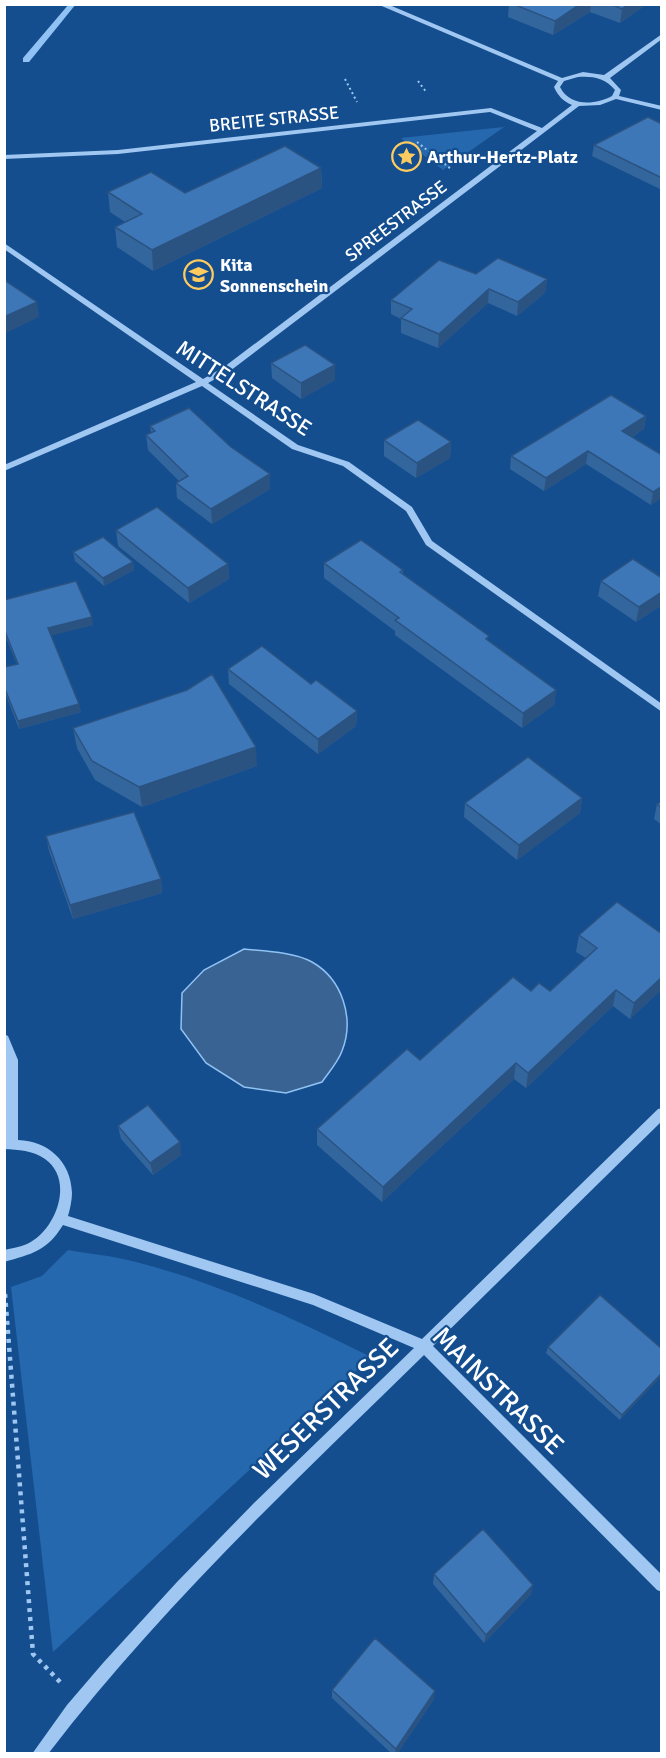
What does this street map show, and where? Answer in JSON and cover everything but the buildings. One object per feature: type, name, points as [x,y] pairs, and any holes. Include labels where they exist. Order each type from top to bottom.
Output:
[{"type":"street","points":[[380,4],[562,80]]},
{"type":"street","points":[[605,78],[662,36]]},
{"type":"street","points":[[615,97],[618,90],[614,83],[605,78],[586,74],[568,77],[562,80],[557,87],[559,93],[566,99],[578,104],[600,104],[615,97],[662,108]]},
{"type":"street","name":"SPREESTRASSE","points":[[4,468],[202,383],[227,369],[578,104]]},
{"type":"street","name":"BREITE STRASSE","points":[[4,157],[118,152],[491,110],[543,131]]},
{"type":"street","name":"MITTELSTRASSE","points":[[4,245],[295,447],[346,464],[409,509],[429,543],[662,709]]},
{"type":"street","points":[[4,1039],[12,1060],[8,1144],[31,1146],[47,1154],[60,1167],[67,1183],[67,1201],[62,1219],[50,1234],[34,1246],[15,1255],[4,1256]]},
{"type":"street","name":"WESERSTRASSE","points":[[39,1754],[78,1700],[237,1529],[469,1305],[662,1113]]},
{"type":"street","name":"MAINSTRASSE","points":[[62,1219],[314,1300],[424,1346],[662,1585]]},
{"type":"path","points":[[390,122],[452,170],[451,172],[473,183]]},
{"type":"path","points":[[5,1294],[33,1654],[78,1700]]},
{"type":"shaded area","points":[[504,127],[443,170],[401,138]]},
{"type":"shaded area","points":[[244,949],[279,952],[305,959],[322,969],[338,989],[346,1013],[346,1038],[338,1059],[322,1082],[286,1093],[244,1087],[206,1063],[181,1029],[182,993],[204,970]]},
{"type":"shaded area","points":[[68,1250],[128,1260],[197,1280],[285,1316],[371,1357],[53,1652],[11,1287],[42,1276]]},
{"type":"waterway","points":[[26,60],[73,4]]},
{"type":"place","name":"Arthur-Hertz-Platz","points":[[406,157]]},
{"type":"place","name":"Kita Sonnenschein","points":[[199,275]]}]
